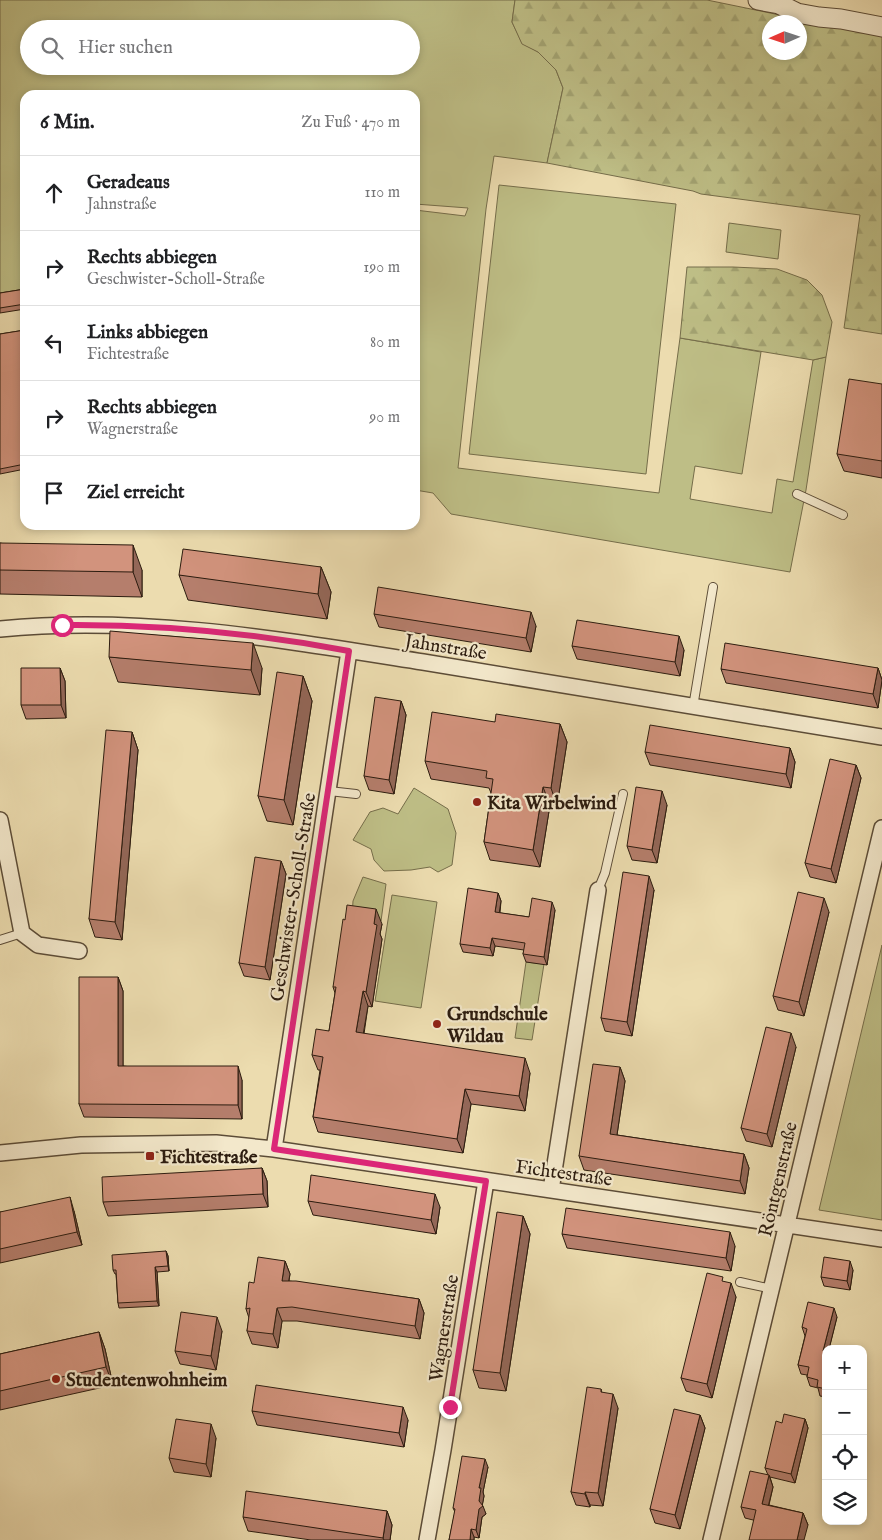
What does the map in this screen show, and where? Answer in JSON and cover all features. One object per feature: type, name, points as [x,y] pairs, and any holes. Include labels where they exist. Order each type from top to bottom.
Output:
[{"type":"street","points":[[758,0],[779,4],[797,12],[819,17],[841,18],[882,27]]},
{"type":"street","name":"Jahnstraße","points":[[0,630],[62,625],[158,626],[280,640],[882,737]]},
{"type":"street","name":"Geschwister-Scholl-Straße","points":[[274,1149],[349,651]]},
{"type":"street","points":[[0,824],[22,933],[38,945],[80,951]]},
{"type":"street","name":"Röntgenstraße","points":[[711,1540],[882,828]]},
{"type":"street","points":[[551,1190],[598,890]]},
{"type":"street","name":"Fichtestraße","points":[[0,1153],[81,1144],[216,1143],[274,1149],[882,1239]]},
{"type":"street","name":"Wagnerstraße","points":[[427,1540],[486,1181]]},
{"type":"lane","points":[[797,494],[843,515]]},
{"type":"lane","points":[[693,707],[713,587]]},
{"type":"lane","points":[[329,791],[356,794]]},
{"type":"lane","points":[[598,890],[606,873],[624,794]]},
{"type":"lane","points":[[0,940],[22,933]]},
{"type":"lane","points":[[740,1282],[772,1288]]},
{"type":"green space","points":[[0,0],[515,0],[512,22],[522,43],[538,52],[556,70],[563,88],[547,163],[494,156],[486,209],[458,468],[659,493],[680,338],[761,352],[742,474],[695,466],[690,499],[772,513],[777,479],[793,482],[813,360],[826,357],[806,490],[790,572],[451,514],[433,493],[420,491],[420,211],[465,216],[468,208],[420,204],[420,90],[20,90],[20,291],[0,294]]},
{"type":"green space","points":[[515,0],[707,0],[780,15],[762,15],[762,60],[807,60],[807,21],[882,36],[882,334],[844,328],[860,215],[701,194],[547,163],[563,88],[556,70],[538,52],[522,44],[512,22]]},
{"type":"green space","points":[[499,185],[676,204],[646,474],[469,454]]},
{"type":"green space","points":[[729,223],[781,230],[778,259],[726,252]]},
{"type":"green space","points":[[687,267],[777,269],[807,280],[822,295],[832,322],[826,357],[813,360],[680,338]]},
{"type":"green space","points":[[414,788],[448,809],[456,833],[452,865],[438,872],[430,867],[384,871],[374,860],[371,849],[353,840],[370,812],[383,808],[398,814]]},
{"type":"green space","points":[[363,877],[386,884],[381,921],[352,917],[353,901]]},
{"type":"green space","points":[[392,895],[437,902],[421,1008],[375,1001]]},
{"type":"green space","points":[[882,945],[882,1220],[819,1210]]},
{"type":"green space","points":[[526,962],[544,964],[532,1040],[515,1038]]},
{"type":"building","points":[[20,290],[20,305],[0,308],[0,293]]},
{"type":"building","points":[[20,331],[20,465],[0,469],[0,334]]},
{"type":"building","points":[[849,379],[882,384],[882,461],[837,454]]},
{"type":"building","points":[[0,543],[133,545],[133,572],[0,570]]},
{"type":"building","points":[[183,549],[321,567],[318,594],[179,575]]},
{"type":"building","points":[[378,587],[531,612],[526,638],[374,614]]},
{"type":"building","points":[[577,620],[679,636],[675,662],[572,646]]},
{"type":"building","points":[[110,631],[253,643],[251,670],[109,657]]},
{"type":"building","points":[[725,643],[878,668],[873,694],[721,669]]},
{"type":"building","points":[[21,668],[60,668],[61,705],[21,705]]},
{"type":"building","points":[[277,672],[303,676],[284,800],[258,796]]},
{"type":"building","points":[[375,697],[401,701],[389,780],[364,776]]},
{"type":"building","points":[[432,712],[495,722],[496,714],[560,724],[551,788],[543,787],[533,850],[484,842],[493,779],[486,778],[487,771],[425,761]]},
{"type":"building","points":[[650,725],[790,748],[786,774],[645,752]]},
{"type":"building","points":[[106,730],[132,732],[115,922],[89,919]]},
{"type":"building","points":[[830,759],[856,765],[831,869],[805,863]]},
{"type":"building","points":[[636,787],[662,791],[652,850],[627,846]]},
{"type":"building","points":[[255,857],[281,861],[265,967],[239,963]]},
{"type":"building","points":[[623,872],[649,876],[627,1022],[601,1018]]},
{"type":"building","points":[[468,888],[498,893],[495,912],[529,917],[532,898],[552,902],[544,957],[523,954],[525,943],[492,938],[490,948],[460,944]]},
{"type":"building","points":[[798,892],[824,898],[799,1002],[773,996]]},
{"type":"building","points":[[347,905],[376,909],[374,924],[377,925],[366,992],[363,991],[356,1032],[525,1058],[519,1096],[465,1089],[457,1139],[313,1117],[323,1057],[312,1055],[316,1029],[329,1031],[336,987],[333,987],[343,919],[345,920]]},
{"type":"building","points":[[79,977],[118,977],[118,1066],[238,1066],[238,1105],[79,1104]]},
{"type":"building","points":[[766,1027],[791,1033],[767,1134],[741,1128]]},
{"type":"building","points":[[593,1064],[620,1067],[610,1134],[744,1154],[740,1181],[579,1156]]},
{"type":"building","points":[[262,1168],[263,1194],[103,1202],[102,1177]]},
{"type":"building","points":[[311,1175],[435,1194],[431,1220],[308,1201]]},
{"type":"building","points":[[70,1197],[77,1232],[0,1249],[0,1212]]},
{"type":"building","points":[[566,1208],[730,1232],[726,1258],[562,1234]]},
{"type":"building","points":[[497,1212],[523,1216],[500,1373],[473,1370]]},
{"type":"building","points":[[166,1251],[168,1266],[155,1267],[157,1301],[118,1303],[116,1270],[113,1270],[112,1255]]},
{"type":"building","points":[[258,1257],[285,1261],[282,1281],[296,1281],[419,1299],[415,1326],[292,1307],[277,1308],[273,1334],[247,1331],[250,1308],[246,1309],[249,1282],[254,1283]]},
{"type":"building","points":[[824,1257],[850,1261],[847,1281],[821,1277]]},
{"type":"building","points":[[707,1273],[723,1277],[722,1281],[731,1283],[707,1384],[681,1378]]},
{"type":"building","points":[[808,1302],[834,1308],[825,1345],[822,1345],[822,1388],[817,1387],[818,1380],[807,1377],[809,1367],[798,1365],[807,1329],[802,1327]]},
{"type":"building","points":[[181,1312],[217,1317],[211,1356],[175,1351]]},
{"type":"building","points":[[99,1332],[106,1367],[0,1391],[0,1354]]},
{"type":"building","points":[[256,1385],[403,1407],[399,1433],[252,1411]]},
{"type":"building","points":[[587,1387],[601,1389],[601,1392],[613,1394],[598,1493],[585,1492],[585,1494],[571,1492]]},
{"type":"building","points":[[674,1409],[700,1415],[675,1515],[650,1509]]},
{"type":"building","points":[[784,1414],[805,1419],[791,1474],[765,1468],[776,1421],[782,1423]]},
{"type":"building","points":[[176,1419],[211,1424],[206,1464],[169,1458]]},
{"type":"building","points":[[462,1456],[485,1459],[479,1488],[481,1488],[479,1501],[483,1506],[479,1509],[476,1530],[471,1529],[470,1540],[449,1540],[455,1509],[453,1508]]},
{"type":"building","points":[[750,1471],[769,1475],[762,1504],[803,1513],[797,1540],[749,1540],[756,1510],[741,1507]]},
{"type":"building","points":[[246,1491],[387,1511],[383,1538],[243,1517]]},
{"type":"place","name":"Kita Wirbelwind","points":[[477,802]]},
{"type":"place","name":"Grundschule Wildau","points":[[437,1024]]},
{"type":"place","name":"Fichtestraße","points":[[150,1156]]},
{"type":"place","name":"Studentenwohnheim","points":[[56,1379]]},
{"type":"route","points":[[62,625],[158,626],[280,640],[349,651],[274,1149],[486,1181],[450,1407]]}]
